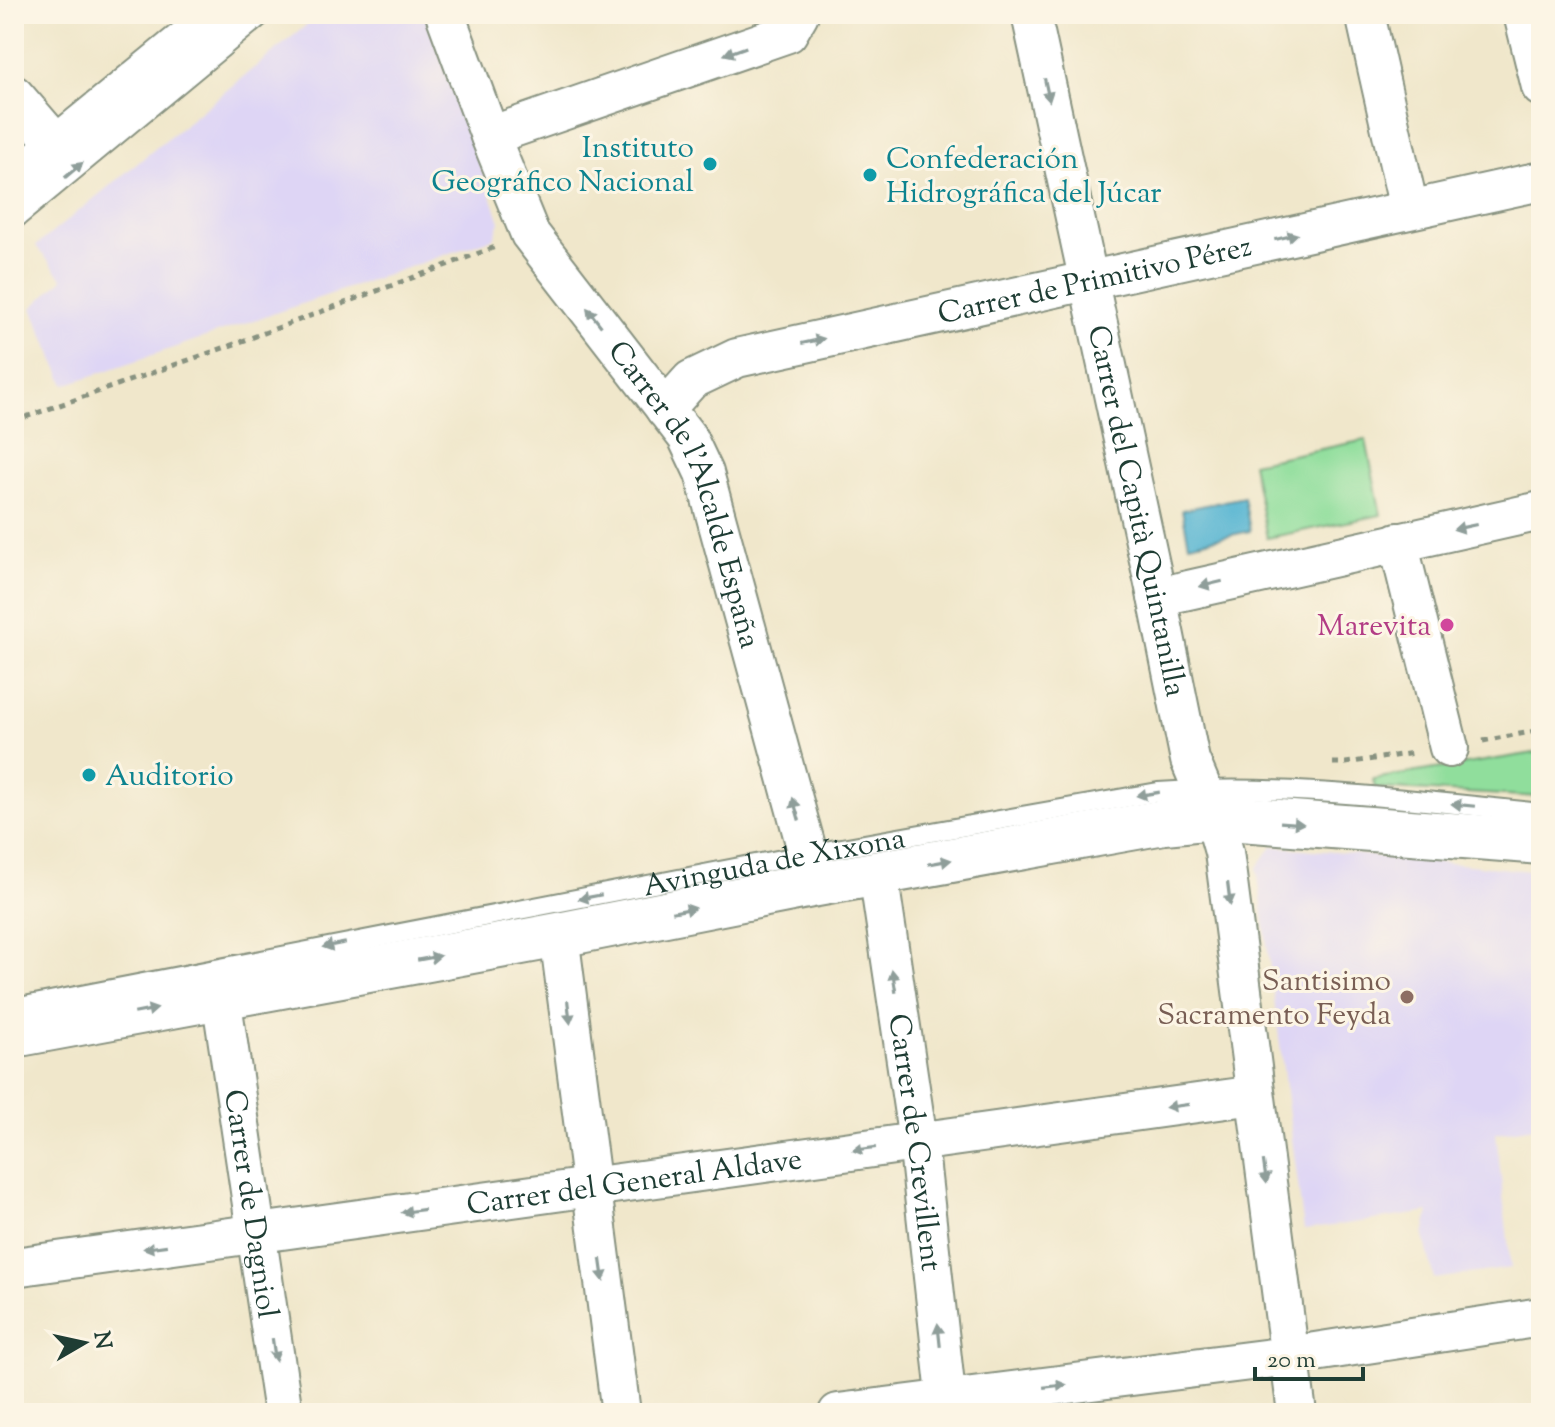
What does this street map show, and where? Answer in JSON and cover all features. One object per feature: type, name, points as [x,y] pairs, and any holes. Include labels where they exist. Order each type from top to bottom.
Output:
[{"type":"main road","points":[[14,183],[221,14]]},
{"type":"main road","name":"Avinguda de Xixona","points":[[14,1035],[559,935],[810,870],[878,873],[1164,822],[1208,803],[1541,842]]},
{"type":"street","name":"Carrer de l'Alcalde España","points":[[445,14],[530,234],[687,437],[704,473],[810,870]]},
{"type":"street","points":[[490,136],[788,33],[799,14]]},
{"type":"street","name":"Carrer del Capità Quintanilla","points":[[1031,14],[1190,760],[1224,852],[1297,1413]]},
{"type":"street","points":[[1365,14],[1409,209]]},
{"type":"street","points":[[1523,14],[1541,87]]},
{"type":"street","points":[[14,95],[58,146]]},
{"type":"street","name":"Carrer de Primitivo Pérez","points":[[665,409],[691,380],[737,358],[1541,181]]},
{"type":"street","points":[[1157,597],[1541,511]]},
{"type":"street","points":[[1398,542],[1449,748]]},
{"type":"street","name":"Carrer de Crevillent","points":[[878,873],[918,1141],[947,1406]]},
{"type":"street","points":[[559,935],[621,1413]]},
{"type":"street","name":"Carrer de Dagniol","points":[[221,996],[283,1413]]},
{"type":"street","name":"Carrer del General Aldave","points":[[14,1267],[1255,1095]]},
{"type":"street","points":[[838,1413],[947,1406],[1541,1317]]},
{"type":"lane","points":[[14,220],[263,14]]},
{"type":"lane","name":"Avinguda de Xixona","points":[[14,1008],[810,870],[1158,792],[1208,803],[1299,791],[1541,813]]},
{"type":"path","points":[[14,421],[229,346],[530,234]]},
{"type":"path","points":[[1332,763],[1449,748],[1541,730]]},
{"type":"shaded area","points":[[320,14],[429,14],[500,222],[494,238],[65,385],[32,308],[63,279],[36,246]]},
{"type":"shaded area","name":"Santisimo Sacramento Feyda","points":[[1272,846],[1541,872],[1541,1126],[1496,1133],[1511,1268],[1434,1279],[1424,1236],[1429,1212],[1304,1230],[1257,868]]},
{"type":"green space","points":[[1366,440],[1381,515],[1267,538],[1252,463]]},
{"type":"green space","points":[[1541,752],[1541,797],[1375,788],[1373,779]]},
{"type":"water","points":[[1244,497],[1250,531],[1189,544],[1182,510]]},
{"type":"place","name":"Instituto Geográfico Nacional","points":[[710,164]]},
{"type":"place","name":"Confederación Hidrográfica del Júcar","points":[[870,175]]},
{"type":"place","name":"Marevita","points":[[1447,625]]},
{"type":"place","name":"Auditorio","points":[[89,775]]},
{"type":"place","name":"Santisimo Sacramento Feyda","points":[[1407,997]]}]
